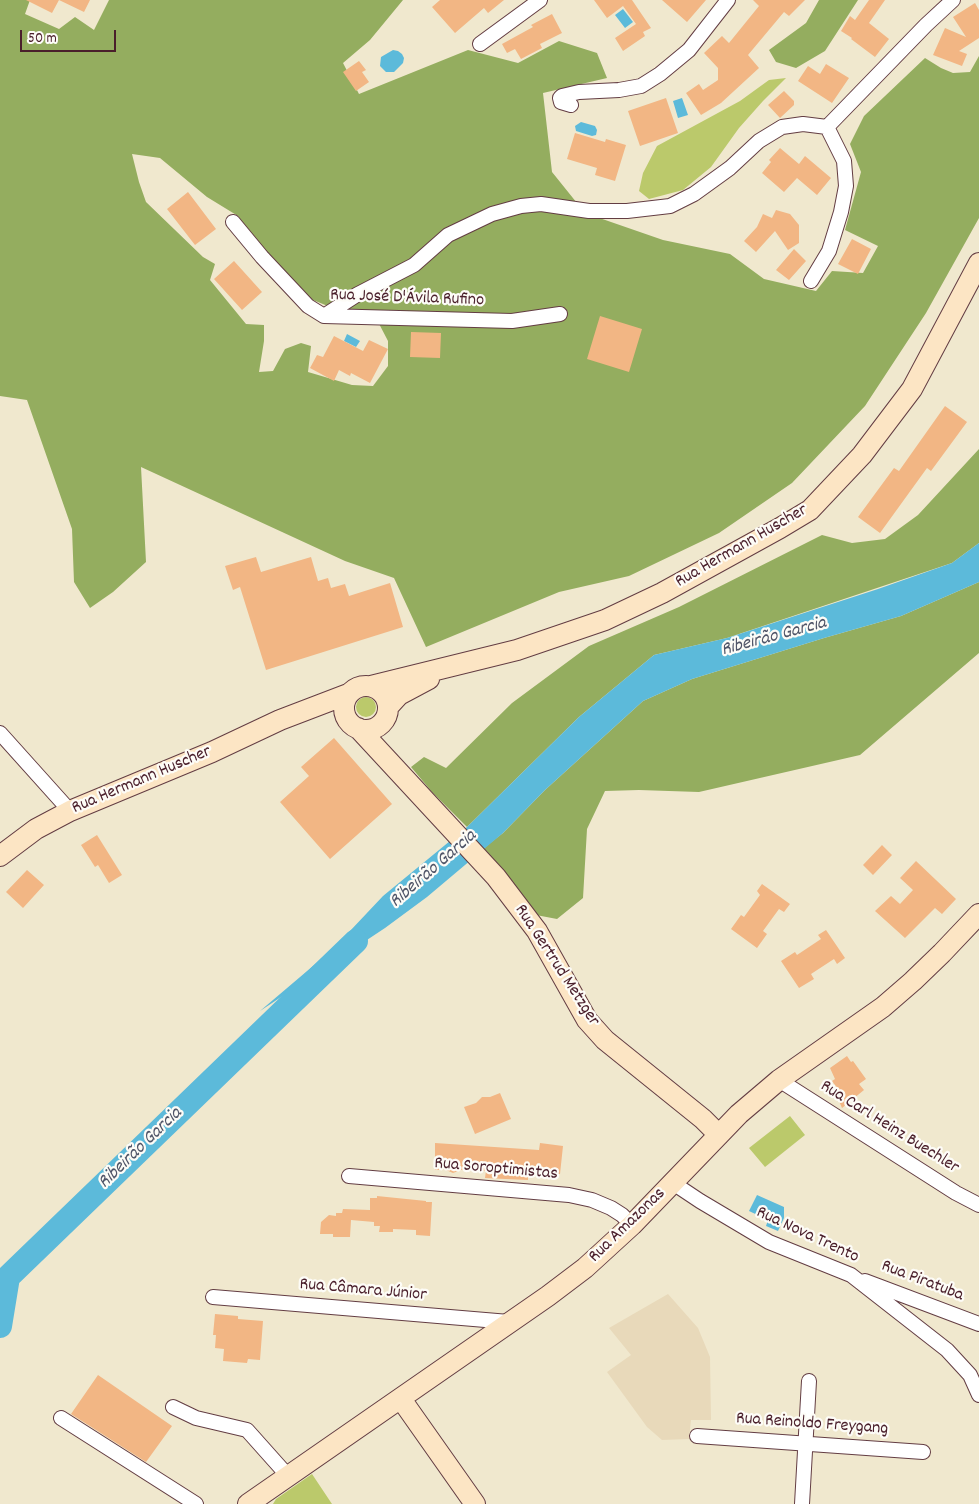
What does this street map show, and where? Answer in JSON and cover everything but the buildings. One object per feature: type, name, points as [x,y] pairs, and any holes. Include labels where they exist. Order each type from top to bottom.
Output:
[{"type":"main road","name":"Rua Hermann Huscher","points":[[386,714],[399,695],[414,686],[443,673],[556,638],[605,620],[662,593],[810,510],[862,455],[912,389],[979,263]]},
{"type":"main road","name":"Rua Hermann Huscher","points":[[371,686],[478,661]]},
{"type":"main road","points":[[386,714],[376,727],[367,730],[354,726],[344,712],[345,700],[348,694],[355,688],[363,686],[371,686],[383,694],[386,714],[382,732],[387,760]]},
{"type":"main road","name":"Rua Hermann Huscher","points":[[0,856],[36,829],[70,811],[212,752],[290,716],[348,694]]},
{"type":"main road","name":"Rua Hermann Huscher","points":[[290,716],[334,717],[354,726]]},
{"type":"main road","name":"Rua Gertrud Metzger","points":[[354,726],[440,815],[496,877],[537,931],[587,1020],[605,1040],[703,1119],[719,1135]]},
{"type":"main road","name":"Rua Amazonas","points":[[248,1504],[401,1399],[585,1268],[673,1183],[739,1114],[779,1080],[883,1007],[936,959],[979,914]]},
{"type":"main road","points":[[401,1399],[475,1504]]},
{"type":"street","points":[[480,44],[540,0]]},
{"type":"street","points":[[571,105],[562,102],[560,98],[579,92],[619,90],[641,86],[660,74],[689,50],[728,0]]},
{"type":"street","points":[[827,127],[926,25],[954,0]]},
{"type":"street","points":[[324,316],[367,289],[414,265],[448,235],[492,214],[521,206],[540,204],[608,211],[627,211],[670,206],[694,194],[730,168],[759,141],[782,127],[803,124],[827,127]]},
{"type":"street","points":[[811,281],[829,251],[839,219],[846,186],[844,161],[827,127]]},
{"type":"street","name":"Rua José D'Ávila Rufino","points":[[233,222],[262,257],[308,306],[324,316],[512,321],[560,314]]},
{"type":"street","points":[[0,733],[70,811]]},
{"type":"street","name":"Rua Carl Heinz Buechler","points":[[779,1080],[956,1193],[979,1205]]},
{"type":"street","name":"Rua Soroptimistas","points":[[349,1176],[569,1195],[592,1200],[610,1208],[632,1224]]},
{"type":"street","name":"Rua Nova Trento","points":[[673,1183],[768,1242],[852,1275],[947,1350],[970,1375],[979,1395]]},
{"type":"street","name":"Rua Piratuba","points":[[852,1275],[979,1324]]},
{"type":"street","name":"Rua Câmara Júnior","points":[[214,1297],[509,1322]]},
{"type":"street","points":[[802,1504],[808,1381]]},
{"type":"street","points":[[173,1408],[196,1418],[247,1430],[288,1476]]},
{"type":"street","points":[[61,1418],[196,1504]]},
{"type":"street","name":"Rua Reinoldo Freygang","points":[[697,1436],[923,1452]]},
{"type":"shaded area","points":[[668,1294],[698,1328],[710,1357],[711,1420],[691,1420],[689,1439],[662,1440],[647,1427],[607,1372],[631,1355],[609,1328]]},
{"type":"green space","points":[[0,0],[30,0],[25,14],[59,29],[75,17],[94,30],[109,0],[403,0],[370,40],[343,63],[359,94],[468,50],[518,63],[559,41],[597,53],[607,78],[543,93],[552,172],[585,213],[663,240],[730,254],[764,279],[816,291],[832,271],[863,273],[878,246],[845,230],[861,172],[850,144],[864,116],[925,58],[953,73],[970,72],[979,56],[979,218],[926,313],[865,406],[792,483],[719,533],[629,576],[559,592],[426,647],[394,578],[345,561],[141,467],[146,562],[113,592],[90,608],[74,582],[72,529],[27,400],[0,396]],"holes":[[[132,154],[160,158],[207,197],[238,216],[259,247],[272,258],[288,281],[313,300],[350,315],[375,316],[388,341],[388,366],[373,386],[352,385],[308,372],[311,346],[301,343],[285,349],[273,371],[259,372],[264,341],[264,325],[246,324],[210,280],[215,264],[203,257],[146,202]]]},
{"type":"green space","points":[[819,0],[858,0],[825,51],[796,68],[776,62],[769,50],[806,23]]},
{"type":"green space","points":[[786,78],[739,128],[711,167],[683,190],[649,199],[639,191],[643,173],[657,146],[740,101],[769,80]]},
{"type":"green space","points":[[979,449],[979,543],[952,563],[727,638],[654,655],[579,717],[467,827],[432,792],[411,767],[424,757],[446,768],[512,703],[589,646],[679,607],[822,535],[852,543],[885,539],[918,515]]},
{"type":"green space","points":[[979,582],[979,653],[860,755],[699,792],[605,791],[587,829],[583,898],[557,919],[536,915],[481,850],[503,833],[545,790],[643,701],[692,679],[901,616]]},
{"type":"green space","points":[[362,697],[370,697],[376,703],[376,711],[370,717],[362,717],[356,711],[356,703]]},
{"type":"green space","points":[[790,1116],[805,1135],[765,1167],[749,1148]]},
{"type":"green space","points":[[312,1474],[332,1504],[273,1504],[276,1499]]},
{"type":"water","points":[[623,9],[633,22],[625,28],[615,15]]},
{"type":"water","points":[[393,50],[402,54],[404,58],[403,63],[394,72],[386,72],[380,66],[381,57]]},
{"type":"water","points":[[682,98],[688,115],[678,118],[673,101]]},
{"type":"water","points":[[581,122],[595,126],[597,130],[596,135],[592,136],[576,131],[575,126]]},
{"type":"water","points":[[347,334],[360,341],[356,347],[344,341]]},
{"type":"water","points":[[979,543],[979,582],[901,616],[692,679],[643,701],[545,790],[503,833],[427,897],[385,928],[260,1011],[333,949],[383,896],[467,827],[579,717],[654,655],[727,638],[878,589],[952,563]]},
{"type":"water","points":[[757,1195],[784,1207],[784,1218],[778,1231],[766,1226],[768,1220],[749,1211]]},
{"type":"waterway","name":"Ribeirão Garcia","points":[[0,1326],[8,1277],[356,941]]}]
